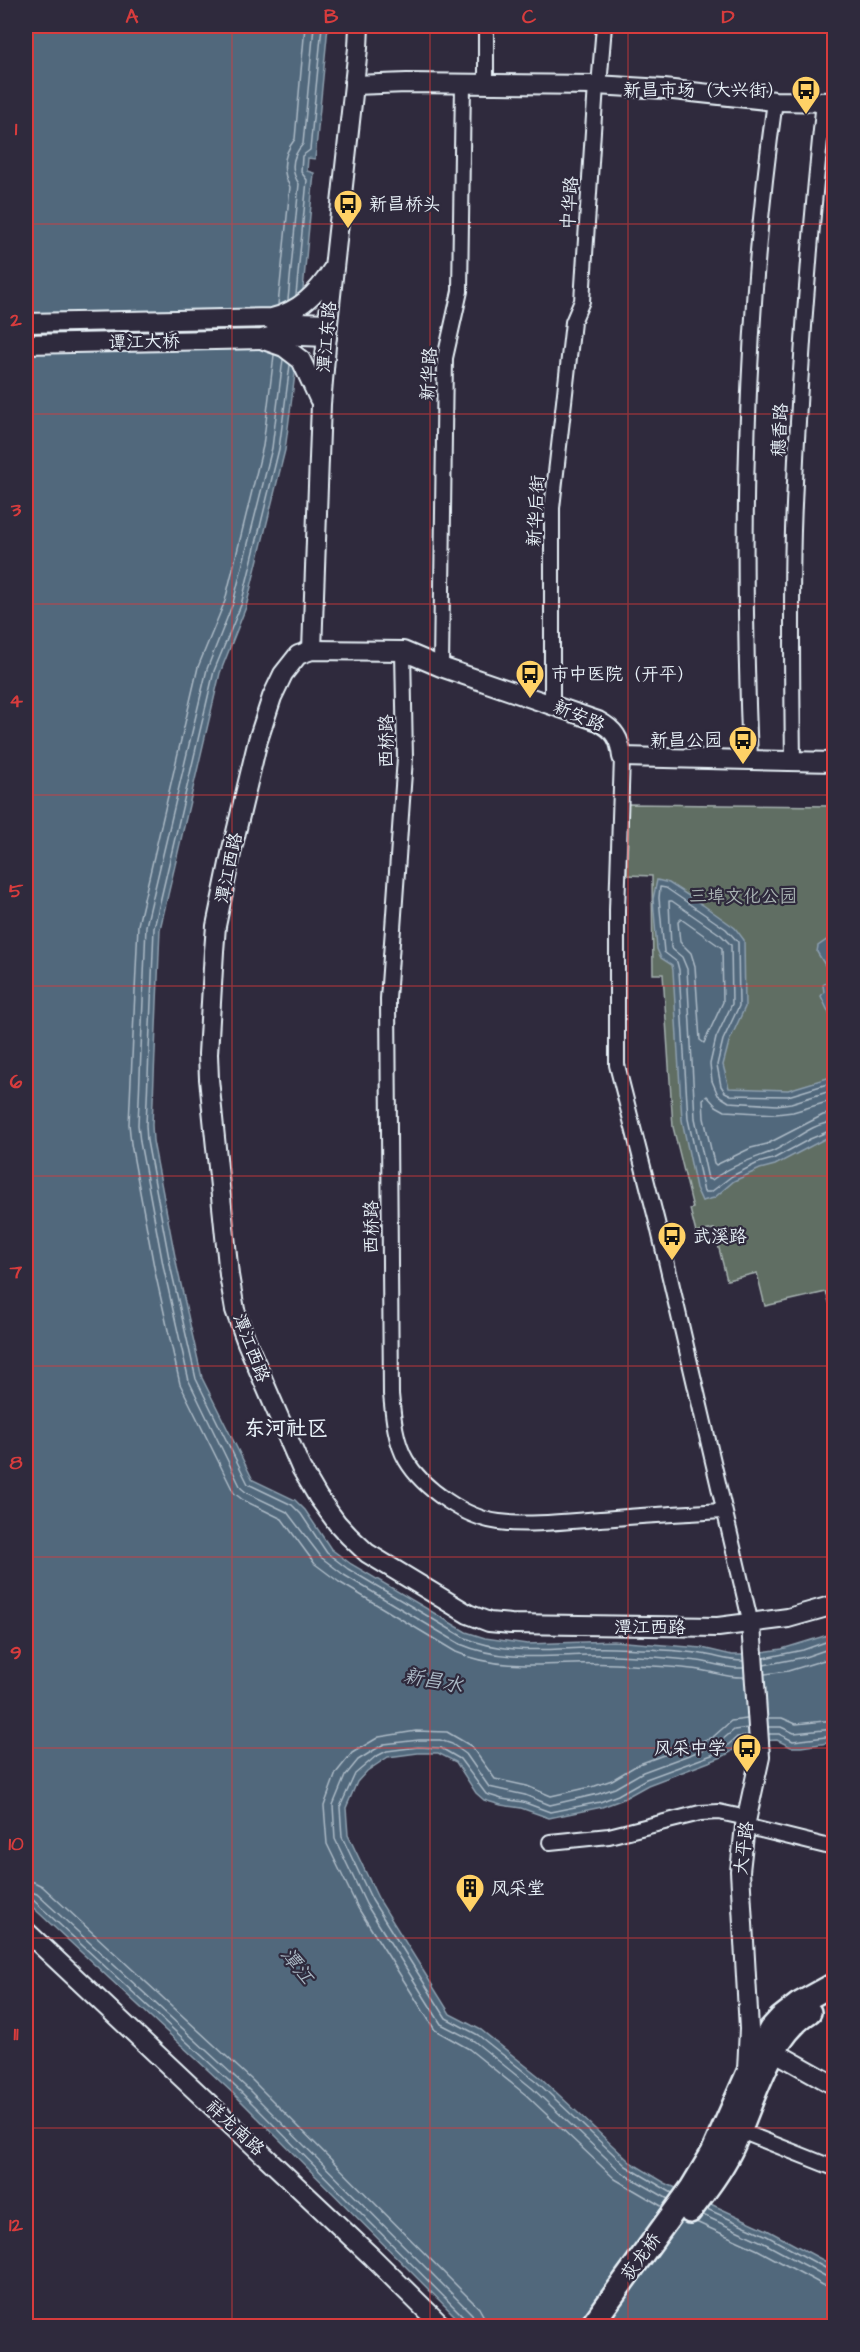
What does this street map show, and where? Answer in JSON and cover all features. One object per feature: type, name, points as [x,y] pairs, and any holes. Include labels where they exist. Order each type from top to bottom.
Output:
[{"type":"main road","points":[[696,2192],[726,2161],[747,2074],[762,2042],[780,2018],[798,2004],[834,1984]]},
{"type":"main road","points":[[733,2128],[790,2028],[804,2016],[834,1998]]},
{"type":"main road","name":"荻龙桥","points":[[591,2326],[696,2192]]},
{"type":"main road","name":"荻龙桥","points":[[607,2326],[696,2192]]},
{"type":"street","name":"潭江东路","points":[[312,650],[321,404],[359,26]]},
{"type":"street","points":[[486,26],[486,84]]},
{"type":"street","name":"中华路","points":[[573,322],[582,301],[604,26]]},
{"type":"street","name":"新华路","points":[[441,667],[445,358],[460,291],[463,84]]},
{"type":"street","points":[[354,85],[598,86],[664,89],[775,101],[829,101]]},
{"type":"street","points":[[750,760],[745,531],[748,384],[757,254],[775,101]]},
{"type":"street","name":"穗香路","points":[[793,761],[792,614],[796,455],[807,276],[829,101]]},
{"type":"street","points":[[262,319],[281,316],[305,302],[326,280],[335,262]]},
{"type":"street","points":[[262,319],[327,330]]},
{"type":"street","name":"谭江大桥","points":[[26,323],[262,319]]},
{"type":"street","name":"新华后街","points":[[552,704],[552,508],[573,322]]},
{"type":"street","name":"谭江大桥","points":[[26,344],[262,339],[277,335],[327,330]]},
{"type":"street","points":[[262,339],[284,347],[301,360],[321,404]]},
{"type":"street","points":[[289,665],[305,639],[313,612]]},
{"type":"street","name":"新安路","points":[[312,650],[403,651],[441,667],[607,725],[620,743],[622,758]]},
{"type":"street","name":"潭江西路","points":[[312,650],[298,655],[289,665],[267,710],[232,849],[216,926],[208,1054],[216,1161],[235,1310],[301,1468],[337,1523],[367,1552],[468,1614],[482,1620],[511,1624],[718,1627],[788,1618],[834,1605]]},
{"type":"street","name":"西桥路","points":[[403,651],[405,758],[388,999],[391,1394],[392,1412],[401,1449],[406,1461],[444,1498],[466,1512],[499,1522],[571,1521],[724,1510]]},
{"type":"street","points":[[751,1624],[657,1222],[617,1065],[617,910],[622,758],[834,762]]},
{"type":"street","name":"大平路","points":[[747,2074],[749,2029],[740,1889],[746,1822],[760,1757],[751,1624]]},
{"type":"street","points":[[550,1842],[609,1836],[700,1813],[719,1812],[834,1848]]},
{"type":"street","name":"祥龙南路","points":[[26,1931],[371,2256],[442,2326]]},
{"type":"street","points":[[775,2052],[834,2085]]},
{"type":"street","points":[[733,2128],[834,2168]]},
{"type":"green space","name":"三埠文化公园","points":[[628,804],[834,806],[834,1318],[826,1292],[765,1306],[757,1273],[727,1280],[714,1229],[696,1233],[690,1209],[693,1208],[673,1127],[663,974],[653,974],[652,876],[627,875]]},
{"type":"water","points":[[26,26],[328,26],[315,159],[308,158],[307,171],[314,173],[295,374],[285,450],[246,607],[220,673],[160,929],[153,1141],[177,1267],[202,1378],[253,1480],[295,1500],[305,1510],[331,1549],[351,1564],[466,1632],[485,1638],[527,1644],[613,1641],[702,1648],[742,1655],[782,1649],[834,1633],[834,1742],[791,1747],[777,1740],[739,1742],[731,1752],[722,1757],[648,1785],[621,1800],[602,1807],[549,1818],[521,1808],[484,1800],[476,1793],[456,1762],[438,1753],[388,1757],[367,1771],[357,1782],[346,1808],[348,1835],[378,1898],[450,2014],[481,2030],[541,2078],[630,2162],[665,2183],[767,2230],[834,2266],[834,2326],[465,2326],[236,2096],[26,1901]]},
{"type":"water","points":[[657,880],[669,883],[703,905],[735,928],[744,940],[745,1007],[729,1042],[723,1065],[729,1088],[788,1090],[834,1076],[834,1134],[775,1165],[734,1181],[714,1198],[702,1201],[696,1188],[682,1120],[672,965],[661,958],[657,949],[653,899]]},
{"type":"water","points":[[834,935],[834,1024],[821,996],[824,992],[823,985],[833,978],[817,952],[818,946]]},
{"type":"place","name":"新昌市场（大兴街）","points":[[806,116]]},
{"type":"place","name":"新昌桥头","points":[[348,230]]},
{"type":"place","name":"市中医院（开平）","points":[[530,700]]},
{"type":"place","name":"新昌公园","points":[[743,766]]},
{"type":"place","name":"武溪路","points":[[672,1262]]},
{"type":"place","name":"风采中学","points":[[747,1774]]},
{"type":"place","name":"风采堂","points":[[470,1914]]},
{"type":"district","name":"东河社区","points":[[286,1428]]},
{"type":"water label","name":"新昌水","points":[[433,1681]]},
{"type":"water label","name":"潭江","points":[[297,1966]]}]
